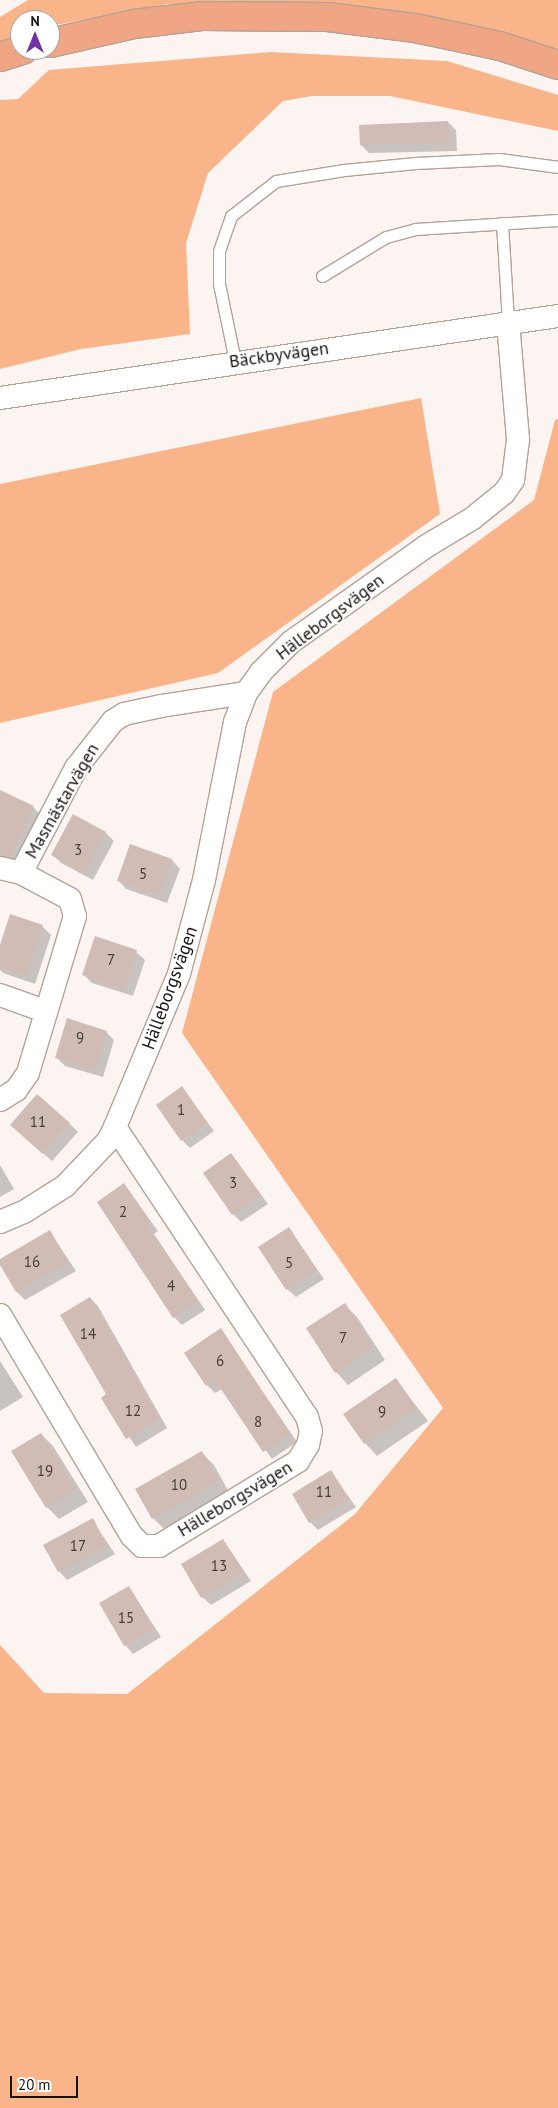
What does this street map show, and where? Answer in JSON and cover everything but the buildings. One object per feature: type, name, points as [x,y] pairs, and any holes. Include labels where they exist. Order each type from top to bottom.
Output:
[{"type":"highway","points":[[60,41],[134,24],[202,16],[328,17],[415,28],[500,46],[558,65]]},
{"type":"street","name":"Bäckbyvägen","points":[[0,398],[235,361],[558,316]]},
{"type":"street","name":"Hälleborgsvägen","points":[[0,1222],[24,1212],[65,1186],[108,1141],[115,1127],[179,974],[204,880],[235,722],[246,694],[261,672],[291,642],[425,546],[473,518],[509,487],[513,480],[518,439],[508,322]]},
{"type":"street","name":"Masmästarvägen","points":[[0,1100],[16,1090],[28,1073],[45,1011],[74,926],[73,905],[70,899],[10,871],[76,768],[113,721],[124,714],[161,706],[246,694]]},
{"type":"street","points":[[0,995],[45,1011]]},
{"type":"street","name":"Hälleborgsvägen","points":[[0,1316],[132,1536],[142,1546],[158,1546],[298,1461],[308,1445],[310,1432],[307,1417],[115,1127]]},
{"type":"lane","points":[[235,361],[219,284],[219,251],[231,216],[276,181],[344,170],[416,163],[499,160],[558,167]]},
{"type":"lane","points":[[322,276],[386,236],[416,229],[558,220]]},
{"type":"lane","points":[[502,223],[508,322]]},
{"type":"shaded area","points":[[28,0],[558,0],[558,49],[462,23],[338,5],[169,4],[60,24],[60,10],[12,10]]},
{"type":"shaded area","points":[[10,11],[10,40],[0,43],[0,17]]},
{"type":"shaded area","points":[[271,52],[447,61],[558,95],[558,131],[390,96],[312,96],[283,101],[208,173],[186,243],[190,334],[81,349],[0,369],[0,100],[18,99],[49,70]]},
{"type":"shaded area","points":[[421,398],[440,514],[218,673],[0,723],[0,484]]},
{"type":"shaded area","points":[[558,419],[558,2108],[0,2108],[0,1645],[44,1693],[127,1694],[355,1514],[443,1408],[182,1033],[273,692],[534,500],[555,420]]}]
